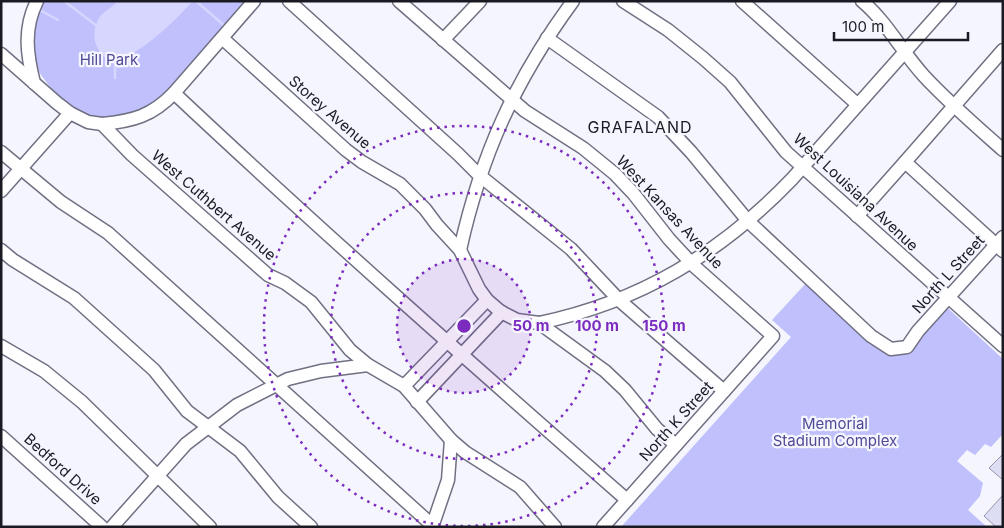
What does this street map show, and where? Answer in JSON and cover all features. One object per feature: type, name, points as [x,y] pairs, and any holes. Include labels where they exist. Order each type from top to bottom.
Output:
[{"type":"street","points":[[34,83],[27,54],[29,22],[37,1]]},
{"type":"street","points":[[102,124],[127,122],[143,116],[161,105],[174,93],[254,1]]},
{"type":"street","points":[[290,1],[480,176],[571,249],[619,300],[724,391]]},
{"type":"street","name":"West Kansas Avenue","points":[[399,1],[511,100],[535,119],[583,148],[615,174],[691,263],[773,336]]},
{"type":"street","points":[[443,40],[480,1]]},
{"type":"street","points":[[460,250],[464,228],[480,176],[511,100],[546,38],[573,1]]},
{"type":"street","name":"West Louisiana Avenue","points":[[624,1],[693,48],[726,79],[786,152],[1003,346]]},
{"type":"street","points":[[742,1],[857,104]]},
{"type":"street","points":[[862,1],[889,29],[924,76],[1003,150]]},
{"type":"street","points":[[539,323],[572,316],[619,300],[656,283],[718,245],[769,203],[950,1]]},
{"type":"street","name":"Storey Avenue","points":[[222,38],[346,150],[362,162],[400,184],[425,208],[437,225],[460,250],[479,290],[487,300],[502,312],[517,320],[539,323],[605,370],[625,390],[657,429],[676,445]]},
{"type":"street","name":"North L Street","points":[[546,38],[658,116],[691,152],[748,221],[870,336],[891,349],[907,347],[918,332],[1000,245]]},
{"type":"street","points":[[856,216],[1002,53]]},
{"type":"street","name":"West Cuthbert Avenue","points":[[1,54],[70,112],[88,122],[102,124],[132,155],[268,275],[285,283],[310,302],[350,350],[368,365],[404,386],[451,440],[464,452],[520,487],[555,527]]},
{"type":"street","points":[[174,93],[462,355],[627,500]]},
{"type":"street","points":[[1,192],[70,112]]},
{"type":"street","points":[[1,152],[61,202],[108,233],[432,526],[448,480],[451,440]]},
{"type":"street","points":[[905,162],[1000,245]]},
{"type":"street","points":[[1,250],[12,260],[74,298],[154,370],[187,411],[240,451],[278,497],[311,527]]},
{"type":"street","points":[[404,386],[487,300]]},
{"type":"street","points":[[418,402],[502,312]]},
{"type":"street","name":"North K Street","points":[[603,527],[773,336]]},
{"type":"street","points":[[1,346],[44,371],[82,402],[210,527]]},
{"type":"street","points":[[112,527],[186,444],[237,405],[288,379],[321,371],[368,365]]},
{"type":"street","name":"Bedford Drive","points":[[3,442],[102,527]]},
{"type":"green space","name":"Hill Park","points":[[41,1],[252,1],[159,104],[127,118],[100,119],[76,110],[52,90],[39,72],[32,50],[34,25]]},
{"type":"green space","name":"Memorial Stadium Complex","points":[[808,281],[892,353],[939,300],[1003,359],[1003,434],[991,447],[985,444],[975,455],[967,450],[957,461],[983,483],[980,496],[968,510],[987,527],[621,527],[791,337],[772,320]]},
{"type":"shaded area","points":[[117,1],[193,1],[175,20],[132,54],[118,59],[106,58],[96,45],[94,31],[99,17]]},
{"type":"building","points":[[1003,454],[1003,480],[989,468]]},
{"type":"building","points":[[1003,495],[1003,527],[996,527],[984,516]]},
{"type":"waterway","points":[[64,1],[97,26]]},
{"type":"waterway","points":[[196,1],[227,28]]},
{"type":"waterway","points":[[38,9],[58,20]]},
{"type":"waterway","points":[[115,59],[115,78]]},
{"type":"district","name":"GRAFALAND","points":[[640,127]]}]
